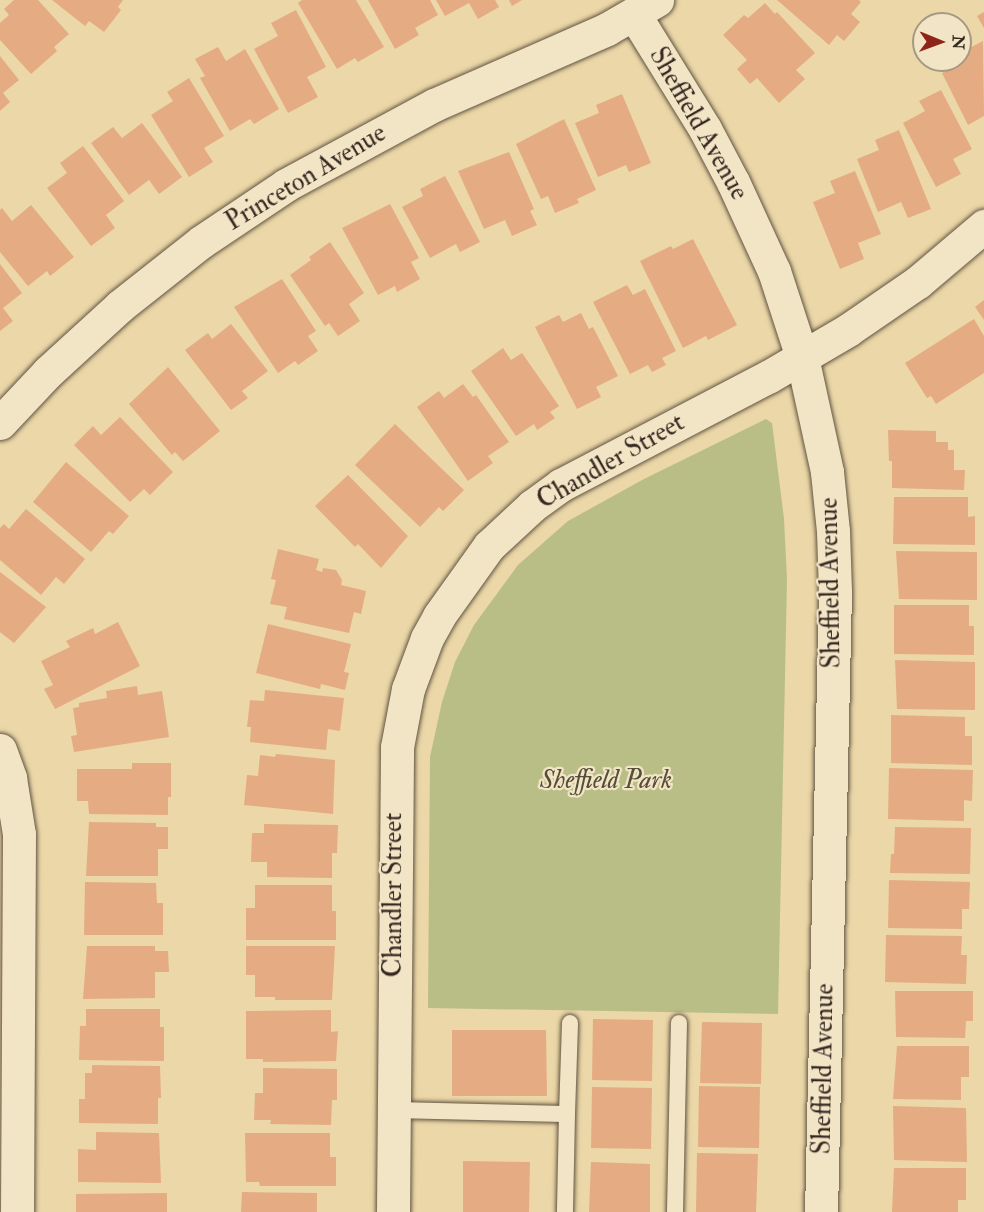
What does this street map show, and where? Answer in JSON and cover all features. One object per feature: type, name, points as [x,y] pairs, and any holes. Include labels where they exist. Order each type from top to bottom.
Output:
[{"type":"street","name":"Sheffield Avenue","points":[[639,5],[734,182],[774,271],[802,357],[827,472],[835,562],[821,1212]]},
{"type":"street","name":"Princeton Avenue","points":[[0,423],[55,365],[128,300],[201,242],[286,185],[434,105],[566,48],[639,5]]},
{"type":"street","name":"Chandler Street","points":[[393,1212],[392,1110],[397,747],[408,689],[427,638],[476,563],[495,540],[532,506],[591,468],[802,357],[903,293],[953,254],[984,226]]},
{"type":"street","points":[[0,750],[10,778],[19,834],[17,1212]]},
{"type":"lane","points":[[565,1212],[570,1023]]},
{"type":"lane","points":[[675,1212],[679,1023]]},
{"type":"lane","points":[[392,1110],[567,1114]]},
{"type":"green space","name":"Sheffield Park","points":[[766,419],[772,423],[784,519],[787,579],[778,1014],[428,1008],[430,757],[442,702],[455,662],[474,625],[518,565],[568,521],[644,479]]},
{"type":"building","points":[[14,0],[38,0],[69,34],[54,47],[57,51],[31,74],[0,40],[0,23],[9,15],[4,9]]},
{"type":"building","points":[[52,0],[123,0],[118,7],[121,10],[104,32],[89,21],[85,26]]},
{"type":"building","points":[[302,0],[356,0],[384,47],[358,62],[355,58],[337,69],[298,3]]},
{"type":"building","points":[[368,0],[430,0],[438,15],[415,28],[419,35],[395,49]]},
{"type":"building","points":[[436,0],[495,0],[499,7],[478,19],[469,3],[445,16]]},
{"type":"building","points":[[509,0],[522,0],[512,6]]},
{"type":"building","points":[[777,0],[859,0],[861,2],[851,14],[860,22],[844,41],[837,35],[829,45]]},
{"type":"building","points":[[765,3],[775,14],[777,12],[815,53],[796,70],[805,79],[779,103],[757,78],[750,84],[737,69],[747,60],[723,35],[744,15],[748,18]]},
{"type":"building","points":[[296,10],[326,67],[307,77],[318,97],[288,113],[254,49],[278,36],[271,23]]},
{"type":"building","points":[[984,12],[984,28],[977,16]]},
{"type":"building","points":[[983,41],[984,116],[968,125],[942,73],[972,72],[972,47]]},
{"type":"building","points":[[218,47],[226,61],[245,49],[279,109],[254,124],[250,119],[230,131],[200,78],[205,76],[195,59]]},
{"type":"building","points":[[0,56],[19,80],[3,93],[10,102],[0,111]]},
{"type":"building","points":[[189,78],[224,136],[204,148],[213,162],[189,177],[151,115],[173,101],[167,92]]},
{"type":"building","points":[[941,90],[972,149],[953,159],[961,174],[936,187],[903,123],[925,111],[919,101]]},
{"type":"building","points":[[622,94],[651,163],[629,172],[626,165],[598,177],[575,123],[599,113],[596,105]]},
{"type":"building","points":[[564,119],[596,190],[577,199],[579,203],[555,213],[548,196],[541,199],[516,144]]},
{"type":"building","points":[[142,123],[182,177],[159,194],[149,180],[129,195],[91,143],[113,127],[122,138]]},
{"type":"building","points":[[899,130],[931,209],[908,218],[901,202],[878,212],[857,159],[879,150],[875,140]]},
{"type":"building","points":[[83,146],[124,201],[106,215],[115,228],[91,246],[47,188],[67,173],[60,163]]},
{"type":"building","points":[[509,152],[534,209],[530,211],[537,225],[512,236],[505,220],[484,229],[458,171]]},
{"type":"building","points":[[855,171],[881,234],[858,243],[864,259],[840,269],[813,202],[835,193],[830,181]]},
{"type":"building","points":[[445,176],[480,242],[460,252],[456,244],[430,258],[402,207],[423,196],[420,189]]},
{"type":"building","points":[[390,204],[419,258],[411,262],[420,279],[397,292],[395,286],[378,295],[342,228]]},
{"type":"building","points":[[31,205],[74,257],[50,276],[47,271],[28,286],[0,252],[0,210],[2,208],[12,221]]},
{"type":"building","points":[[693,239],[737,325],[708,340],[706,336],[683,348],[640,261],[671,246],[673,249]]},
{"type":"building","points":[[330,242],[364,293],[349,304],[360,321],[338,336],[329,323],[325,326],[290,275]]},
{"type":"building","points":[[0,264],[22,293],[3,308],[13,321],[0,331]]},
{"type":"building","points":[[282,279],[316,331],[308,336],[318,351],[298,365],[295,361],[278,373],[234,307]]},
{"type":"building","points":[[627,285],[633,295],[645,289],[676,351],[662,358],[666,365],[652,372],[648,365],[630,374],[593,302]]},
{"type":"building","points":[[984,300],[984,320],[975,307]]},
{"type":"building","points":[[581,313],[589,329],[593,327],[618,376],[596,387],[601,397],[577,409],[535,327],[559,315],[563,322]]},
{"type":"building","points":[[974,319],[984,336],[984,373],[936,404],[931,396],[927,398],[905,363]]},
{"type":"building","points":[[231,324],[268,371],[242,391],[248,398],[231,410],[185,350],[208,333],[212,339]]},
{"type":"building","points":[[503,348],[511,360],[522,353],[559,406],[550,412],[555,418],[537,430],[534,424],[516,436],[471,371]]},
{"type":"building","points":[[168,367],[220,431],[183,461],[175,452],[172,455],[129,404]]},
{"type":"building","points":[[463,384],[473,397],[476,395],[509,442],[488,456],[493,463],[468,481],[417,407],[439,391],[444,398]]},
{"type":"building","points":[[120,417],[173,472],[150,495],[144,489],[130,502],[74,445],[93,426],[101,435]]},
{"type":"building","points":[[395,424],[464,490],[443,511],[439,507],[420,527],[355,465]]},
{"type":"building","points":[[888,430],[936,431],[936,442],[948,442],[948,450],[954,450],[954,470],[965,470],[964,490],[892,488],[892,461],[889,461]]},
{"type":"building","points":[[66,462],[129,516],[113,534],[109,531],[91,552],[33,502]]},
{"type":"building","points":[[348,475],[408,536],[381,568],[358,544],[355,547],[315,506]]},
{"type":"building","points":[[894,497],[968,497],[968,517],[975,516],[975,545],[893,544]]},
{"type":"building","points":[[26,509],[85,559],[64,584],[56,577],[41,595],[0,560],[0,528],[4,524],[9,529]]},
{"type":"building","points":[[278,549],[319,559],[316,570],[322,572],[323,568],[336,570],[342,580],[341,585],[366,591],[361,614],[354,612],[349,633],[284,619],[287,607],[270,604],[276,580],[271,579]]},
{"type":"building","points":[[896,551],[977,552],[977,600],[899,599]]},
{"type":"building","points":[[0,572],[46,607],[14,643],[0,632]]},
{"type":"building","points":[[894,605],[969,605],[969,626],[974,626],[974,655],[894,654]]},
{"type":"building","points":[[118,622],[140,666],[55,709],[44,689],[53,685],[41,661],[70,647],[66,641],[93,628],[95,634]]},
{"type":"building","points":[[268,624],[351,644],[344,672],[349,673],[345,690],[321,684],[320,689],[256,673]]},
{"type":"building","points":[[895,660],[975,662],[975,710],[897,709]]},
{"type":"building","points":[[137,686],[138,695],[162,691],[169,737],[74,752],[71,736],[77,735],[73,708],[79,707],[79,703],[107,698],[106,691]]},
{"type":"building","points":[[265,690],[344,698],[340,731],[328,729],[326,750],[250,742],[251,727],[247,727],[250,700],[264,701]]},
{"type":"building","points":[[891,715],[965,717],[965,736],[972,736],[972,765],[891,763]]},
{"type":"building","points":[[276,754],[335,760],[333,814],[244,805],[247,775],[258,776],[260,755],[275,757]]},
{"type":"building","points":[[132,763],[171,763],[171,797],[168,797],[168,815],[89,814],[88,801],[77,801],[77,769],[132,769]]},
{"type":"building","points":[[889,768],[973,770],[972,801],[964,800],[964,821],[888,819]]},
{"type":"building","points":[[89,822],[156,823],[156,827],[168,827],[168,849],[158,849],[158,876],[86,876]]},
{"type":"building","points":[[264,824],[338,825],[337,853],[332,853],[332,878],[267,877],[267,862],[251,862],[252,833],[264,833]]},
{"type":"building","points":[[895,827],[971,828],[970,874],[890,873],[891,854],[894,854]]},
{"type":"building","points":[[889,880],[970,882],[969,909],[962,909],[962,929],[888,928]]},
{"type":"building","points":[[85,882],[156,883],[157,903],[163,903],[163,935],[84,935]]},
{"type":"building","points":[[255,885],[332,885],[332,911],[336,911],[336,940],[246,940],[246,908],[255,908]]},
{"type":"building","points":[[886,935],[962,936],[961,955],[967,955],[966,984],[885,982]]},
{"type":"building","points":[[87,946],[155,946],[155,951],[168,951],[169,972],[155,972],[155,998],[83,999]]},
{"type":"building","points":[[246,946],[335,946],[332,1000],[275,1000],[275,997],[255,997],[255,975],[246,975]]},
{"type":"building","points":[[895,991],[973,991],[973,1021],[966,1021],[965,1038],[896,1037]]},
{"type":"building","points":[[86,1009],[160,1009],[160,1027],[164,1027],[164,1061],[79,1060],[80,1026],[86,1026]]},
{"type":"building","points":[[331,1010],[331,1032],[338,1031],[336,1061],[263,1062],[263,1059],[246,1059],[246,1011]]},
{"type":"building","points":[[593,1019],[653,1020],[652,1081],[592,1080]]},
{"type":"building","points":[[702,1022],[762,1023],[761,1084],[700,1083]]},
{"type":"building","points":[[452,1030],[546,1030],[547,1096],[452,1096]]},
{"type":"building","points":[[897,1046],[969,1046],[969,1077],[961,1077],[961,1100],[893,1099]]},
{"type":"building","points":[[92,1065],[160,1066],[161,1098],[158,1098],[158,1124],[79,1123],[79,1099],[85,1099],[85,1073],[92,1073]]},
{"type":"building","points":[[263,1068],[337,1069],[337,1100],[332,1100],[331,1125],[270,1124],[271,1120],[254,1120],[255,1093],[263,1093]]},
{"type":"building","points":[[699,1086],[760,1087],[759,1148],[698,1147]]},
{"type":"building","points":[[592,1087],[652,1088],[651,1149],[591,1148]]},
{"type":"building","points":[[893,1106],[966,1108],[967,1162],[894,1160]]},
{"type":"building","points":[[96,1132],[159,1133],[161,1183],[78,1182],[78,1149],[96,1150]]},
{"type":"building","points":[[245,1133],[330,1133],[330,1157],[336,1157],[336,1186],[260,1186],[259,1182],[246,1182]]},
{"type":"building","points":[[697,1153],[758,1154],[756,1212],[696,1212]]},
{"type":"building","points":[[463,1161],[530,1162],[529,1212],[463,1212]]},
{"type":"building","points":[[591,1162],[650,1164],[650,1212],[589,1212]]},
{"type":"building","points":[[894,1168],[966,1168],[966,1200],[958,1200],[958,1212],[892,1212]]},
{"type":"building","points":[[242,1192],[317,1193],[317,1212],[241,1212]]},
{"type":"building","points":[[167,1193],[167,1212],[76,1212],[76,1194]]}]
